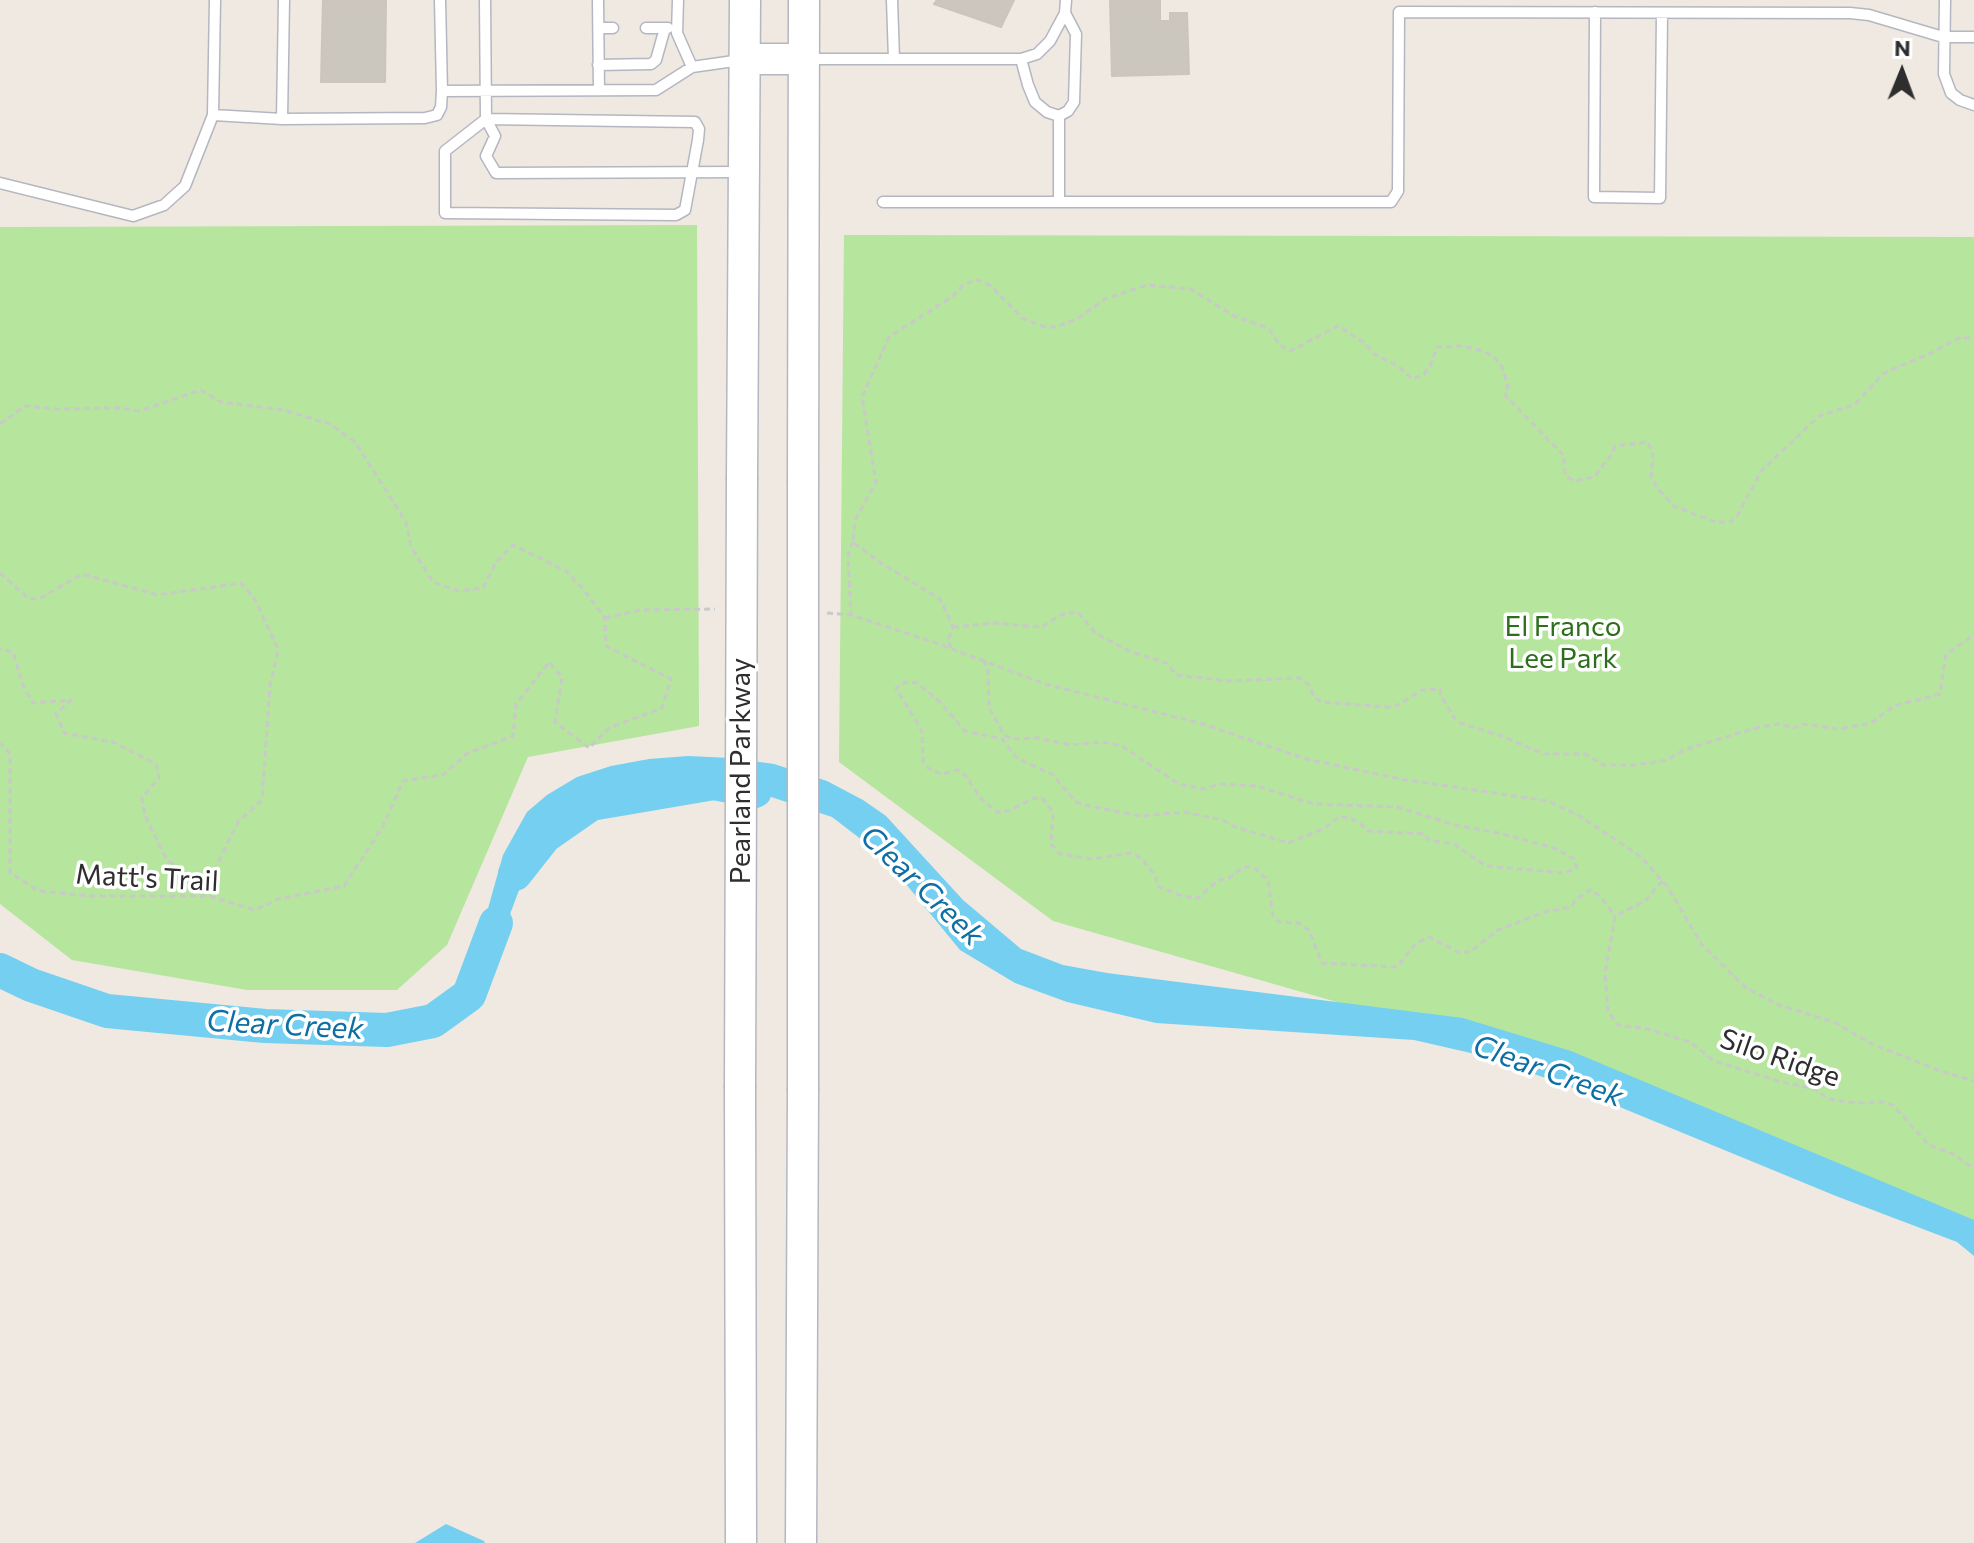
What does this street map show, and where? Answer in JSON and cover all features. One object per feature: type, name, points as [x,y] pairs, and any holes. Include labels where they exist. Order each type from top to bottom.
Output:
[{"type":"main road","name":"Pearland Parkway","points":[[741,1543],[745,0]]},
{"type":"main road","points":[[801,1543],[804,0]]},
{"type":"main road","points":[[745,59],[804,59]]},
{"type":"lane","points":[[0,183],[133,216],[164,205],[185,186],[213,115],[215,0]]},
{"type":"lane","points":[[282,119],[284,0]]},
{"type":"lane","points":[[213,115],[282,119],[425,118],[437,115],[442,91],[440,0]]},
{"type":"lane","points":[[485,0],[486,119],[495,136],[486,156],[496,173],[744,172]]},
{"type":"lane","points":[[598,0],[599,90]]},
{"type":"lane","points":[[678,0],[677,28],[692,67]]},
{"type":"lane","points":[[892,0],[894,59]]},
{"type":"lane","points":[[804,59],[1021,59],[1037,54],[1050,41],[1065,13],[1066,0]]},
{"type":"lane","points":[[1945,0],[1944,74],[1951,93],[1974,105]]},
{"type":"lane","points":[[883,202],[1391,202],[1398,191],[1399,12],[1869,15],[1943,37],[1974,37]]},
{"type":"lane","points":[[1595,12],[1594,197],[1660,198],[1662,13]]},
{"type":"lane","points":[[1021,59],[1035,102],[1047,112],[1059,116],[1068,111],[1074,102],[1076,34],[1065,13]]},
{"type":"lane","points":[[599,28],[613,28]]},
{"type":"lane","points":[[646,28],[677,28]]},
{"type":"lane","points":[[598,65],[651,64],[656,60],[665,28]]},
{"type":"lane","points":[[442,91],[656,90],[692,67],[745,59]]},
{"type":"lane","points":[[1059,116],[1059,202]]},
{"type":"lane","points":[[486,119],[695,122],[699,129],[685,210],[676,215],[445,213],[445,151],[486,119]]},
{"type":"path","points":[[1974,339],[1961,337],[1884,373],[1854,405],[1819,416],[1762,470],[1737,516],[1731,522],[1715,522],[1674,506],[1659,490],[1651,477],[1653,455],[1648,442],[1615,446],[1594,477],[1574,481],[1566,476],[1563,465],[1565,457],[1505,395],[1508,386],[1502,367],[1494,357],[1483,351],[1462,346],[1437,347],[1423,375],[1412,379],[1398,366],[1372,353],[1365,343],[1338,326],[1290,351],[1280,345],[1268,328],[1234,316],[1191,289],[1147,285],[1105,299],[1077,319],[1055,327],[1045,327],[1022,318],[991,286],[979,280],[964,284],[953,296],[889,337],[862,397],[876,482],[855,520],[853,542],[848,554],[851,615],[951,648],[1045,684],[1203,724],[1306,759],[1400,779],[1548,801],[1578,815],[1635,852],[1662,881],[1702,945],[1745,987],[1776,1004],[1836,1023],[1870,1043],[1974,1081]]},
{"type":"path","name":"Matt's Trail","points":[[0,424],[25,406],[139,411],[201,390],[221,402],[283,410],[330,424],[355,442],[406,522],[411,547],[433,582],[459,591],[483,588],[496,562],[513,545],[566,571],[584,590],[605,618],[606,646],[671,679],[662,708],[609,728],[589,748],[555,722],[562,677],[549,662],[516,704],[513,736],[468,753],[443,775],[403,781],[383,826],[344,886],[278,899],[255,910],[209,896],[91,896],[39,891],[10,873],[10,754],[0,743]]},
{"type":"path","points":[[853,542],[940,599],[953,627],[948,640],[951,648]]},
{"type":"path","name":"Matt's Trail","points":[[0,573],[28,598],[39,599],[82,574],[158,595],[241,583],[255,600],[278,649],[270,686],[262,800],[238,822],[214,871],[189,874],[167,860],[145,816],[142,798],[159,778],[156,764],[113,742],[64,733],[56,714],[71,700],[33,703],[24,688],[13,652],[0,649]]},
{"type":"path","points":[[953,627],[995,623],[1041,627],[1063,614],[1078,612],[1095,633],[1131,652],[1167,663],[1176,675],[1228,681],[1299,678],[1322,702],[1388,707],[1396,706],[1422,690],[1440,689],[1457,722],[1544,754],[1585,754],[1604,765],[1636,765],[1667,760],[1684,750],[1755,728],[1779,724],[1794,728],[1803,724],[1838,729],[1871,723],[1894,706],[1940,694],[1946,654],[1974,635]]},
{"type":"path","points":[[984,660],[988,672],[989,707],[1004,735],[1012,739],[1038,738],[1071,745],[1102,742],[1122,746],[1179,784],[1204,789],[1220,784],[1257,786],[1314,804],[1397,807],[1455,825],[1557,849],[1574,859],[1577,867],[1565,873],[1486,866],[1454,844],[1429,840],[1424,834],[1369,831],[1357,821],[1340,816],[1325,828],[1288,843],[1223,820],[1184,812],[1140,816],[1089,806],[1076,802],[1052,774],[1018,759],[1002,739],[965,731],[939,701],[917,683],[906,682],[896,688],[922,731],[923,761],[928,768],[941,774],[958,770],[966,776],[980,798],[997,812],[1008,811],[1034,798],[1043,799],[1053,812],[1051,844],[1060,854],[1093,859],[1131,853],[1142,859],[1156,877],[1157,886],[1182,896],[1198,898],[1218,880],[1228,879],[1243,867],[1253,867],[1268,880],[1273,916],[1279,922],[1298,923],[1309,930],[1322,963],[1397,967],[1416,943],[1429,937],[1460,953],[1470,952],[1498,930],[1544,912],[1571,907],[1576,899],[1590,890],[1600,896],[1615,916],[1645,901],[1662,881]]},
{"type":"path","name":"Silo Ridge","points":[[1615,916],[1605,973],[1608,1011],[1618,1025],[1648,1029],[1690,1042],[1714,1061],[1815,1089],[1828,1099],[1893,1105],[1929,1145],[1955,1155],[1974,1169]]},
{"type":"green space","points":[[697,225],[699,726],[528,757],[447,945],[397,990],[247,990],[72,960],[0,904],[0,227]]},
{"type":"green space","name":"El Franco Lee Park","points":[[844,235],[1974,237],[1974,1244],[1477,1042],[1053,921],[839,762]]},
{"type":"water","points":[[688,756],[774,764],[827,781],[863,800],[886,816],[963,900],[1021,949],[1063,965],[1107,973],[1463,1018],[1571,1051],[1974,1220],[1974,1256],[1957,1242],[1836,1196],[1576,1089],[1484,1056],[1414,1040],[1156,1023],[1067,1002],[1015,983],[960,950],[883,856],[832,817],[765,795],[697,782],[659,780],[613,789],[584,798],[552,821],[528,866],[485,972],[475,960],[487,912],[503,855],[527,812],[547,795],[577,777],[611,766]]},
{"type":"water","points":[[446,1524],[484,1541],[485,1543],[415,1543]]},
{"type":"building","points":[[323,0],[386,0],[385,82],[321,82]]},
{"type":"building","points":[[937,0],[1014,0],[1001,27],[934,4]]},
{"type":"building","points":[[1110,0],[1160,0],[1160,21],[1170,21],[1170,13],[1187,13],[1189,74],[1112,76]]},
{"type":"waterway","name":"Clear Creek","points":[[515,874],[545,836],[591,804],[714,783],[755,791]]},
{"type":"waterway","name":"Clear Creek","points":[[0,970],[31,985],[107,1011],[265,1026],[387,1030],[433,1021],[469,995],[496,923]]}]
